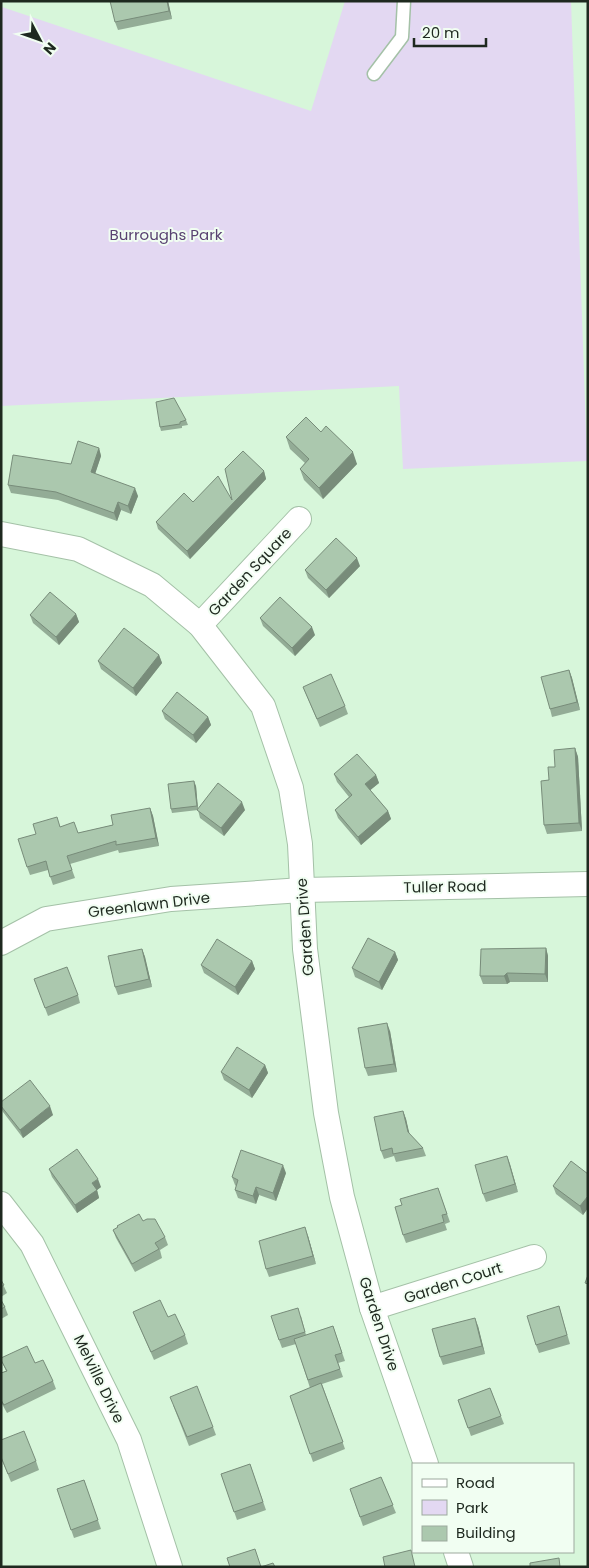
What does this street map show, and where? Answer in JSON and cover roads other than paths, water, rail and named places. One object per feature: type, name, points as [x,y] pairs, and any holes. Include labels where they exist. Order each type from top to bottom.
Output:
[{"type":"street","name":"Garden Square","points":[[200,625],[299,519]]},
{"type":"street","name":"Garden Drive","points":[[1,534],[78,549],[152,585],[200,625],[263,706],[291,788],[300,844],[305,949],[326,1113],[342,1196],[372,1308],[426,1463]]},
{"type":"street","name":"Tuller Road","points":[[302,890],[588,884]]},
{"type":"street","name":"Greenlawn Drive","points":[[1,943],[46,919],[171,899],[302,890]]},
{"type":"street","name":"Melville Drive","points":[[1,1204],[32,1244],[129,1440],[170,1567]]},
{"type":"street","name":"Garden Court","points":[[372,1308],[534,1257]]},
{"type":"street","points":[[456,1553],[461,1567]]},
{"type":"lane","points":[[374,74],[402,37],[404,1]]},
{"type":"park label","name":"Burroughs Park","points":[[166,235]]}]
